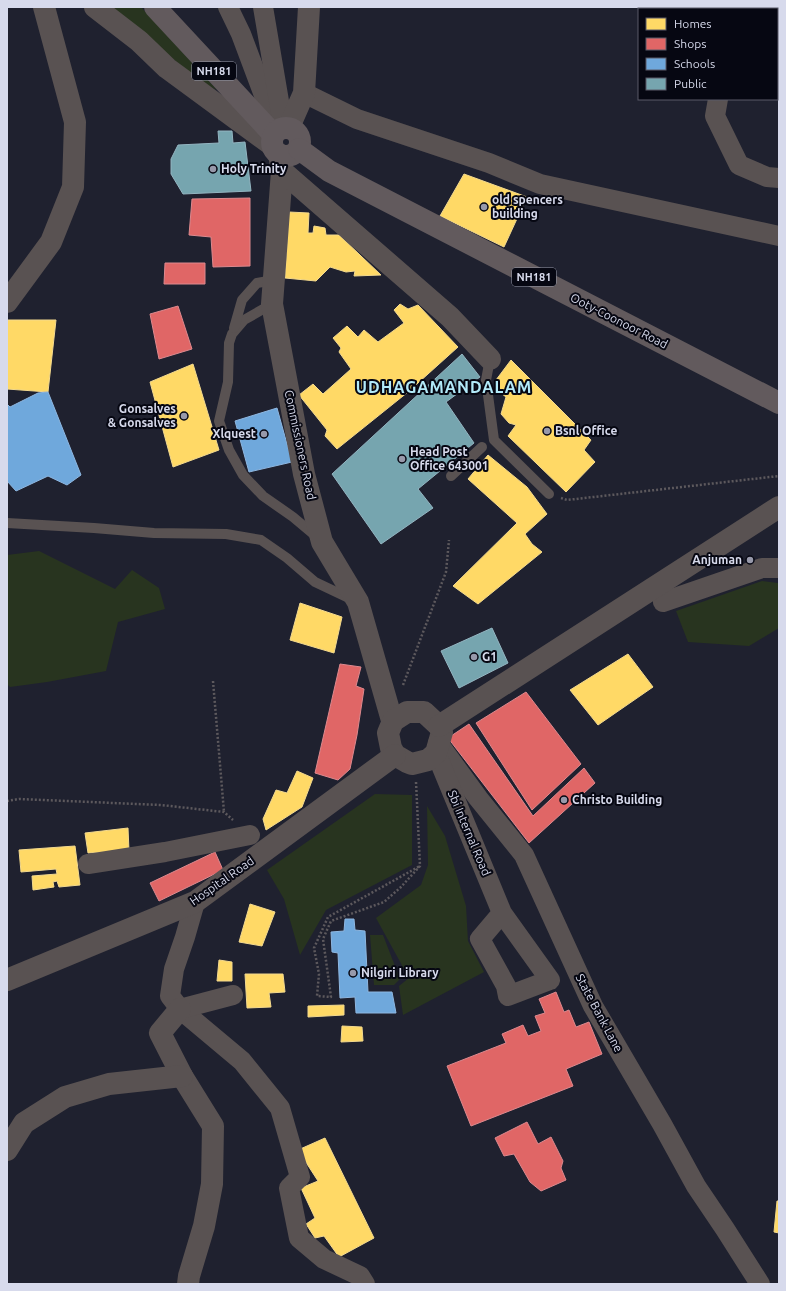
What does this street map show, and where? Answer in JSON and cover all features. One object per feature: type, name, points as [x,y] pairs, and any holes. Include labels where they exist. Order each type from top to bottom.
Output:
[{"type":"highway","name":"Ooty-Coonoor Road","points":[[155,7],[282,142],[329,171],[777,403]]},
{"type":"street","points":[[7,302],[51,242],[73,187],[75,122],[44,7]]},
{"type":"street","points":[[95,7],[139,41],[167,68],[282,142],[490,359]]},
{"type":"street","points":[[228,7],[241,34],[282,142]]},
{"type":"street","points":[[263,7],[282,142]]},
{"type":"street","name":"Commissioners Road","points":[[309,7],[304,92],[282,142],[272,304],[304,474],[322,542],[358,602],[393,721]]},
{"type":"street","points":[[304,92],[358,119],[489,163],[540,184],[779,236]]},
{"type":"street","points":[[718,100],[715,116],[739,165],[767,177],[779,178]]},
{"type":"street","points":[[438,741],[424,712],[407,712],[393,721],[388,733],[391,748],[404,759],[428,760],[438,741],[779,506]]},
{"type":"street","points":[[663,602],[762,568],[779,568]]},
{"type":"street","name":"Sbi Internal Road","points":[[438,741],[502,913]]},
{"type":"street","name":"State Bank Lane","points":[[438,741],[478,798],[524,855],[592,1006],[662,1124],[696,1186],[760,1284]]},
{"type":"street","name":"Hospital Road","points":[[7,980],[195,902],[404,759]]},
{"type":"street","points":[[88,864],[165,852],[250,836]]},
{"type":"street","points":[[195,902],[174,969],[170,996],[180,1009],[242,1061],[280,1108],[300,1177],[289,1188],[299,1238],[324,1259],[360,1276],[365,1284]]},
{"type":"street","points":[[188,1284],[204,1226],[212,1184],[213,1126],[182,1076],[160,1032],[180,1009],[234,995]]},
{"type":"street","points":[[7,1150],[24,1123],[65,1096],[109,1084],[182,1076]]},
{"type":"lane","points":[[274,280],[257,283],[242,300],[229,343],[228,382],[219,421],[229,450],[243,475],[263,496],[293,517],[322,542]]},
{"type":"lane","points":[[232,334],[244,320],[272,304]]},
{"type":"lane","points":[[490,359],[486,380],[494,440],[548,494]]},
{"type":"lane","points":[[451,476],[482,447]]},
{"type":"lane","points":[[7,523],[154,533],[226,534],[261,540],[287,558],[315,582],[358,602]]},
{"type":"path","points":[[567,500],[779,476]]},
{"type":"path","points":[[402,688],[446,572],[450,540]]},
{"type":"path","points":[[213,681],[224,812]]},
{"type":"path","points":[[404,759],[416,779],[420,866],[401,887],[384,902],[330,921],[323,939],[331,997],[317,996],[319,974],[314,948],[328,916],[420,866]]},
{"type":"path","points":[[7,801],[19,798],[146,804],[224,812],[250,836]]},
{"type":"green space","points":[[108,7],[141,7],[217,90],[203,83]]},
{"type":"green space","points":[[39,551],[115,589],[132,570],[159,588],[165,609],[118,622],[106,671],[10,687],[7,684],[7,555]]},
{"type":"green space","points":[[762,581],[778,583],[779,628],[749,646],[688,642],[676,611]]},
{"type":"green space","points":[[375,794],[412,795],[412,865],[326,910],[300,955],[284,899],[267,870]]},
{"type":"green space","points":[[427,806],[445,836],[466,906],[468,941],[484,972],[403,1015],[399,986],[409,978],[376,918],[421,885],[428,865]]},
{"type":"green space","points":[[370,935],[383,935],[400,979],[394,985],[374,985]]},
{"type":"building: Homes","name":"old spencers building","points":[[464,174],[527,197],[504,247],[440,216]]},
{"type":"building: Homes","points":[[289,212],[309,213],[308,233],[313,233],[314,226],[325,228],[326,235],[339,235],[381,275],[354,276],[355,271],[346,272],[330,267],[316,281],[285,278]]},
{"type":"building: Homes","points":[[400,304],[408,309],[418,305],[458,347],[408,392],[337,449],[325,436],[327,430],[299,395],[313,384],[323,394],[351,369],[339,352],[341,348],[333,338],[347,326],[358,337],[364,330],[378,342],[404,323],[394,310]]},
{"type":"building: Homes","points":[[7,320],[56,320],[48,392],[7,389]]},
{"type":"building: Homes","name":"Bsnl Office","points":[[511,360],[591,440],[584,450],[595,462],[566,492],[508,436],[516,425],[509,423],[501,414],[506,397],[497,390],[496,380]]},
{"type":"building: Homes","name":"Gonsalves & Gonsalves","points":[[193,364],[219,450],[173,467],[150,382]]},
{"type":"building: Homes","points":[[488,455],[527,487],[547,514],[525,534],[532,544],[542,552],[478,604],[453,586],[517,523],[468,479]]},
{"type":"building: Homes","points":[[300,603],[342,617],[334,653],[290,640]]},
{"type":"building: Homes","points":[[628,654],[653,687],[598,725],[570,690]]},
{"type":"building: Homes","points":[[297,771],[313,778],[302,807],[266,830],[263,819],[276,790],[287,793]]},
{"type":"building: Homes","points":[[128,828],[129,851],[88,853],[85,833]]},
{"type":"building: Homes","points":[[75,846],[80,885],[59,887],[57,881],[53,882],[54,887],[33,890],[32,876],[57,874],[56,869],[21,872],[19,850]]},
{"type":"building: Homes","points":[[250,904],[275,912],[262,946],[239,942]]},
{"type":"building: Homes","points":[[219,960],[232,962],[232,981],[217,981]]},
{"type":"building: Homes","points":[[245,974],[283,974],[285,992],[269,993],[271,1007],[247,1008]]},
{"type":"building: Homes","points":[[344,1005],[344,1015],[308,1017],[308,1006]]},
{"type":"building: Homes","points":[[342,1026],[362,1027],[363,1041],[341,1042]]},
{"type":"building: Homes","points":[[325,1138],[374,1238],[339,1257],[324,1236],[315,1238],[306,1224],[315,1218],[301,1188],[318,1181],[298,1150]]},
{"type":"building: Homes","points":[[777,1201],[779,1201],[779,1233],[774,1232]]},
{"type":"building: Shops","points":[[250,198],[250,266],[213,267],[211,237],[189,235],[192,199]]},
{"type":"building: Shops","points":[[165,263],[205,263],[205,284],[164,284]]},
{"type":"building: Shops","points":[[178,306],[192,349],[159,359],[150,314]]},
{"type":"building: Shops","points":[[340,664],[361,667],[356,686],[364,689],[350,769],[338,780],[315,773]]},
{"type":"building: Shops","points":[[526,692],[581,764],[532,810],[476,723]]},
{"type":"building: Shops","name":"Christo Building","points":[[469,724],[533,816],[584,768],[595,783],[529,843],[448,738]]},
{"type":"building: Shops","points":[[215,852],[223,870],[159,901],[150,883]]},
{"type":"building: Shops","points":[[556,992],[564,1012],[569,1010],[576,1027],[589,1022],[602,1054],[566,1069],[573,1086],[471,1126],[447,1066],[506,1043],[502,1034],[523,1025],[528,1036],[541,1031],[535,1016],[545,1013],[539,999]]},
{"type":"building: Shops","points":[[527,1122],[538,1144],[551,1137],[563,1161],[561,1168],[566,1180],[541,1191],[530,1182],[514,1154],[504,1156],[495,1138]]},
{"type":"building: Schools","points":[[48,392],[81,475],[67,485],[48,476],[16,491],[7,481],[7,404],[10,407],[38,393]]},
{"type":"building: Schools","points":[[277,408],[292,462],[249,472],[235,421]]},
{"type":"building: Schools","name":"Nilgiri Library","points":[[345,919],[354,919],[355,930],[365,931],[368,992],[392,992],[396,1013],[356,1013],[355,997],[340,998],[338,953],[332,952],[331,932],[344,931]]},
{"type":"building: Public","points":[[218,131],[232,131],[233,143],[245,142],[251,191],[183,194],[171,174],[171,159],[178,145],[219,143]]},
{"type":"building: Public","name":"Head Post Office 643001","points":[[462,354],[480,377],[446,402],[474,443],[418,489],[433,508],[381,544],[332,474]]},
{"type":"building: Public","name":"G1","points":[[492,628],[508,663],[459,688],[441,651]]},
{"type":"place","name":"Holy Trinity","points":[[213,169]]},
{"type":"place","name":"old spencers building","points":[[484,207]]},
{"type":"place","name":"Gonsalves & Gonsalves","points":[[184,416]]},
{"type":"place","name":"Bsnl Office","points":[[547,431]]},
{"type":"place","name":"Xlquest","points":[[264,434]]},
{"type":"place","name":"Head Post Office 643001","points":[[402,459]]},
{"type":"place","name":"Anjuman","points":[[750,560]]},
{"type":"place","name":"G1","points":[[474,657]]},
{"type":"place","name":"Christo Building","points":[[564,800]]},
{"type":"place","name":"Nilgiri Library","points":[[353,973]]},
{"type":"district","name":"UDHAGAMANDALAM","points":[[444,387]]}]
